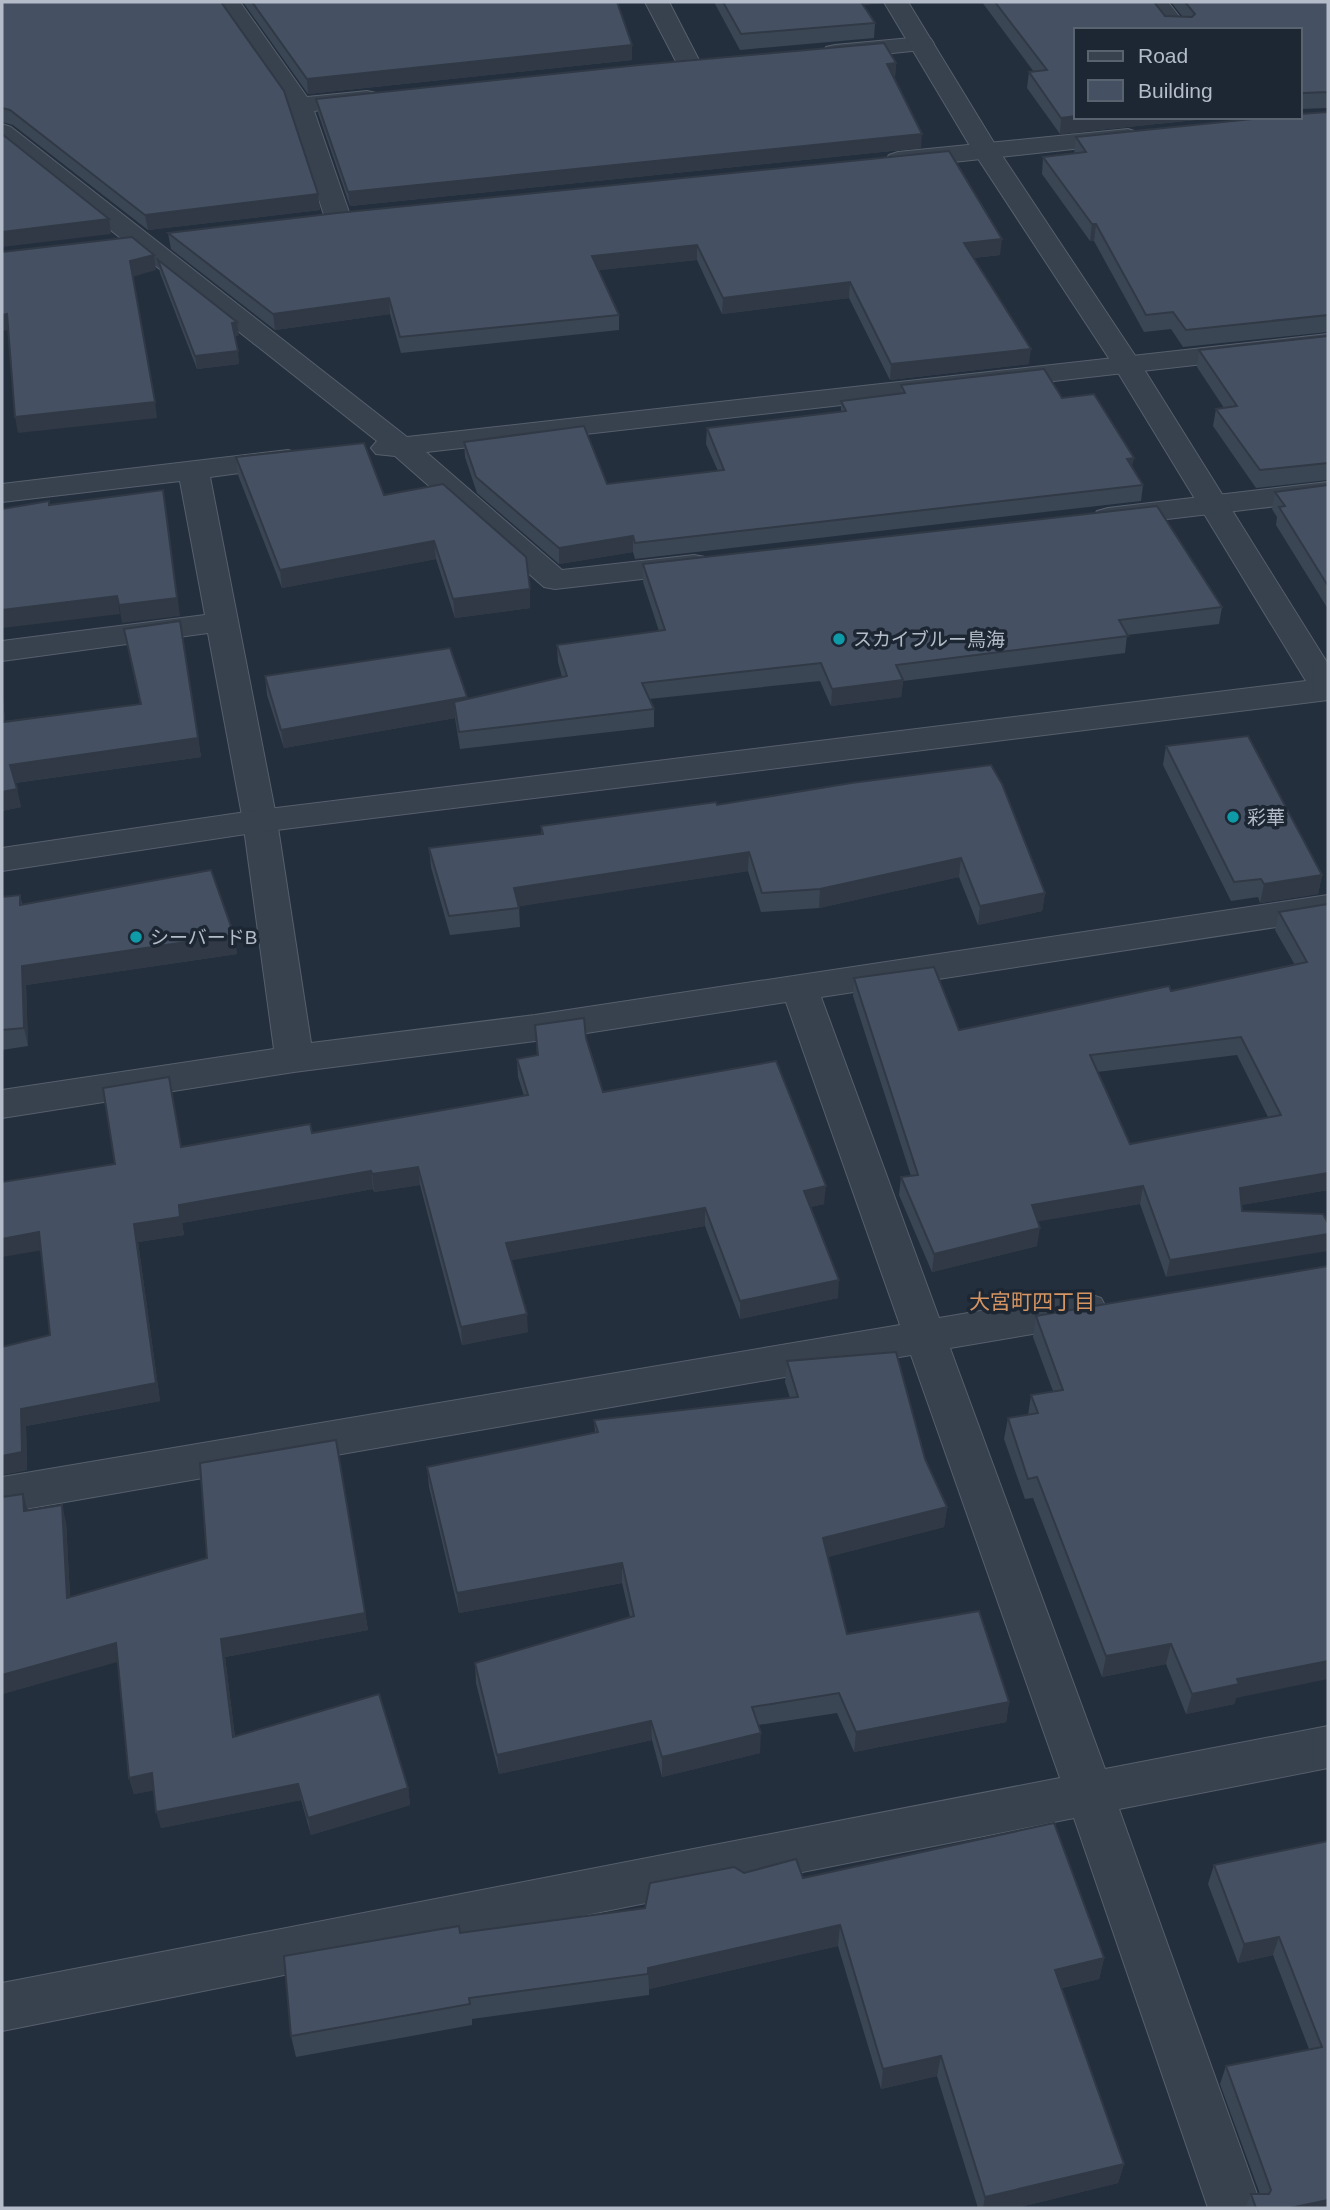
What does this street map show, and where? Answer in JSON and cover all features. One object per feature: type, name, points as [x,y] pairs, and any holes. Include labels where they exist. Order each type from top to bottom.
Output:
[{"type":"street","points":[[228,2],[300,105],[325,220],[366,215]]},
{"type":"street","points":[[657,2],[689,64]]},
{"type":"street","points":[[2,860],[260,821],[1328,689],[1128,366],[986,150],[897,2]]},
{"type":"street","points":[[1156,2],[1176,28]]},
{"type":"street","points":[[812,54],[922,44]]},
{"type":"street","points":[[661,67],[716,62]]},
{"type":"street","points":[[300,105],[397,95]]},
{"type":"street","points":[[2,132],[402,447],[555,580],[719,561]]},
{"type":"street","points":[[876,162],[1146,135]]},
{"type":"street","points":[[104,245],[182,236]]},
{"type":"street","points":[[363,451],[1328,342]]},
{"type":"street","points":[[2,493],[310,456]]},
{"type":"street","points":[[193,469],[260,821],[294,1059]]},
{"type":"street","points":[[1075,520],[1328,491]]},
{"type":"street","points":[[2,651],[222,622]]},
{"type":"street","points":[[2,1104],[294,1059],[535,1028],[1328,907]]},
{"type":"street","points":[[799,988],[1090,1794],[1235,2208]]},
{"type":"street","points":[[2,1494],[1127,1303]]},
{"type":"street","points":[[2,2007],[1328,1747]]},
{"type":"building","points":[[2,2],[221,2],[284,91],[318,194],[145,215],[10,110],[2,108]]},
{"type":"building","points":[[252,2],[617,2],[632,45],[307,79]]},
{"type":"building","points":[[723,2],[861,2],[875,23],[741,34]]},
{"type":"building","points":[[995,2],[1154,2],[1165,16],[1192,17],[1195,14],[1185,2],[1328,2],[1328,92],[1302,95],[1302,28],[1074,28],[1074,116],[1061,118],[1029,72],[1047,70]]},
{"type":"building","points":[[884,43],[896,63],[887,64],[922,134],[348,192],[316,99],[639,65]]},
{"type":"building","points":[[1328,112],[1328,315],[1186,330],[1173,312],[1146,315],[1096,224],[1092,224],[1043,157],[1086,152],[1076,137],[1253,119],[1302,119],[1302,114]]},
{"type":"building","points":[[2,134],[109,219],[2,232]]},
{"type":"building","points":[[949,151],[1002,239],[964,243],[1031,349],[891,364],[850,282],[723,298],[697,245],[592,256],[619,315],[400,337],[389,298],[273,314],[168,233],[337,213]]},
{"type":"building","points":[[132,237],[154,255],[130,261],[155,402],[15,417],[7,314],[2,315],[2,252]]},
{"type":"building","points":[[158,260],[237,322],[232,323],[238,351],[195,356]]},
{"type":"building","points":[[1328,336],[1328,463],[1260,470],[1216,409],[1237,406],[1199,350]]},
{"type":"building","points":[[1044,369],[1062,398],[1094,394],[1134,458],[1127,459],[1143,485],[635,543],[633,536],[559,548],[476,477],[464,442],[584,426],[607,484],[724,470],[707,428],[846,411],[841,401],[905,393],[901,385]]},
{"type":"building","points":[[364,443],[384,495],[443,484],[526,557],[530,589],[453,599],[434,541],[280,570],[236,457]]},
{"type":"building","points":[[1328,485],[1328,586],[1279,507],[1285,506],[1275,492]]},
{"type":"building","points":[[163,490],[177,598],[119,605],[117,596],[2,610],[2,509],[49,501],[49,505]]},
{"type":"building","points":[[1157,506],[1222,607],[1119,620],[1128,636],[896,665],[903,680],[832,689],[821,663],[642,683],[654,709],[459,732],[454,702],[567,676],[557,645],[665,630],[643,564]]},
{"type":"building","points":[[180,621],[198,738],[10,765],[17,789],[2,792],[2,709],[3,722],[141,704],[124,629]]},
{"type":"building","points":[[450,648],[467,697],[281,730],[265,676]]},
{"type":"building","name":"彩華","points":[[1248,736],[1322,875],[1264,884],[1261,879],[1234,882],[1166,746]]},
{"type":"building","points":[[991,765],[1002,784],[1045,893],[980,906],[961,858],[820,889],[762,893],[749,852],[514,888],[519,908],[449,916],[429,848],[543,834],[541,826],[716,802],[717,805],[851,783]]},
{"type":"building","points":[[211,870],[234,935],[22,966],[24,1028],[2,1030],[2,897],[20,895],[20,905]]},
{"type":"building","points":[[1328,904],[1328,1173],[1240,1188],[1242,1211],[1323,1214],[1328,1223],[1328,1234],[1170,1260],[1143,1186],[1032,1205],[1040,1228],[934,1254],[901,1177],[918,1175],[854,978],[934,967],[959,1030],[1169,986],[1171,991],[1307,962],[1279,912]],"holes":[[[1241,1037],[1281,1115],[1130,1144],[1090,1055]]]},
{"type":"building","points":[[584,1018],[586,1038],[603,1092],[776,1061],[826,1186],[804,1191],[839,1280],[740,1301],[705,1208],[506,1243],[527,1314],[461,1327],[418,1167],[372,1174],[371,1171],[179,1205],[180,1217],[134,1224],[156,1383],[21,1409],[22,1452],[2,1456],[2,1347],[50,1335],[39,1232],[2,1239],[2,1182],[115,1164],[103,1088],[169,1077],[181,1147],[310,1124],[312,1133],[528,1095],[517,1059],[538,1055],[535,1025]]},
{"type":"building","points":[[1328,1266],[1328,1661],[1237,1679],[1239,1684],[1192,1694],[1171,1644],[1106,1656],[1037,1477],[1028,1479],[1008,1418],[1038,1413],[1031,1395],[1063,1390],[1036,1316]]},
{"type":"building","points":[[896,1352],[925,1459],[947,1507],[823,1538],[847,1634],[979,1611],[1009,1702],[856,1732],[839,1693],[752,1707],[761,1733],[662,1757],[651,1721],[497,1755],[475,1663],[634,1616],[622,1563],[457,1593],[427,1467],[598,1432],[594,1420],[798,1397],[787,1361]]},
{"type":"building","points":[[336,1440],[365,1613],[221,1639],[233,1737],[379,1694],[408,1788],[308,1818],[298,1784],[156,1812],[152,1773],[129,1778],[116,1643],[2,1675],[2,1497],[23,1494],[24,1511],[62,1505],[67,1598],[207,1558],[200,1463]]},
{"type":"building","points":[[1054,1823],[1104,1958],[1055,1970],[1124,2164],[985,2197],[941,2056],[883,2069],[840,1925],[648,1968],[648,1974],[469,1998],[470,2004],[291,2036],[284,1956],[459,1926],[460,1933],[645,1908],[650,1883],[734,1867],[744,1873],[796,1859],[803,1878]]},
{"type":"building","points":[[1328,1841],[1328,2200],[1290,2208],[1256,2208],[1251,2194],[1269,2194],[1271,2190],[1226,2066],[1322,2047],[1279,1937],[1244,1944],[1214,1865]]},
{"type":"place","name":"スカイブルー鳥海","points":[[839,639]]},
{"type":"place","name":"彩華","points":[[1233,817]]},
{"type":"place","name":"シーバードB","points":[[136,937]]},
{"type":"district","name":"大宮町四丁目","points":[[1032,1302]]}]
